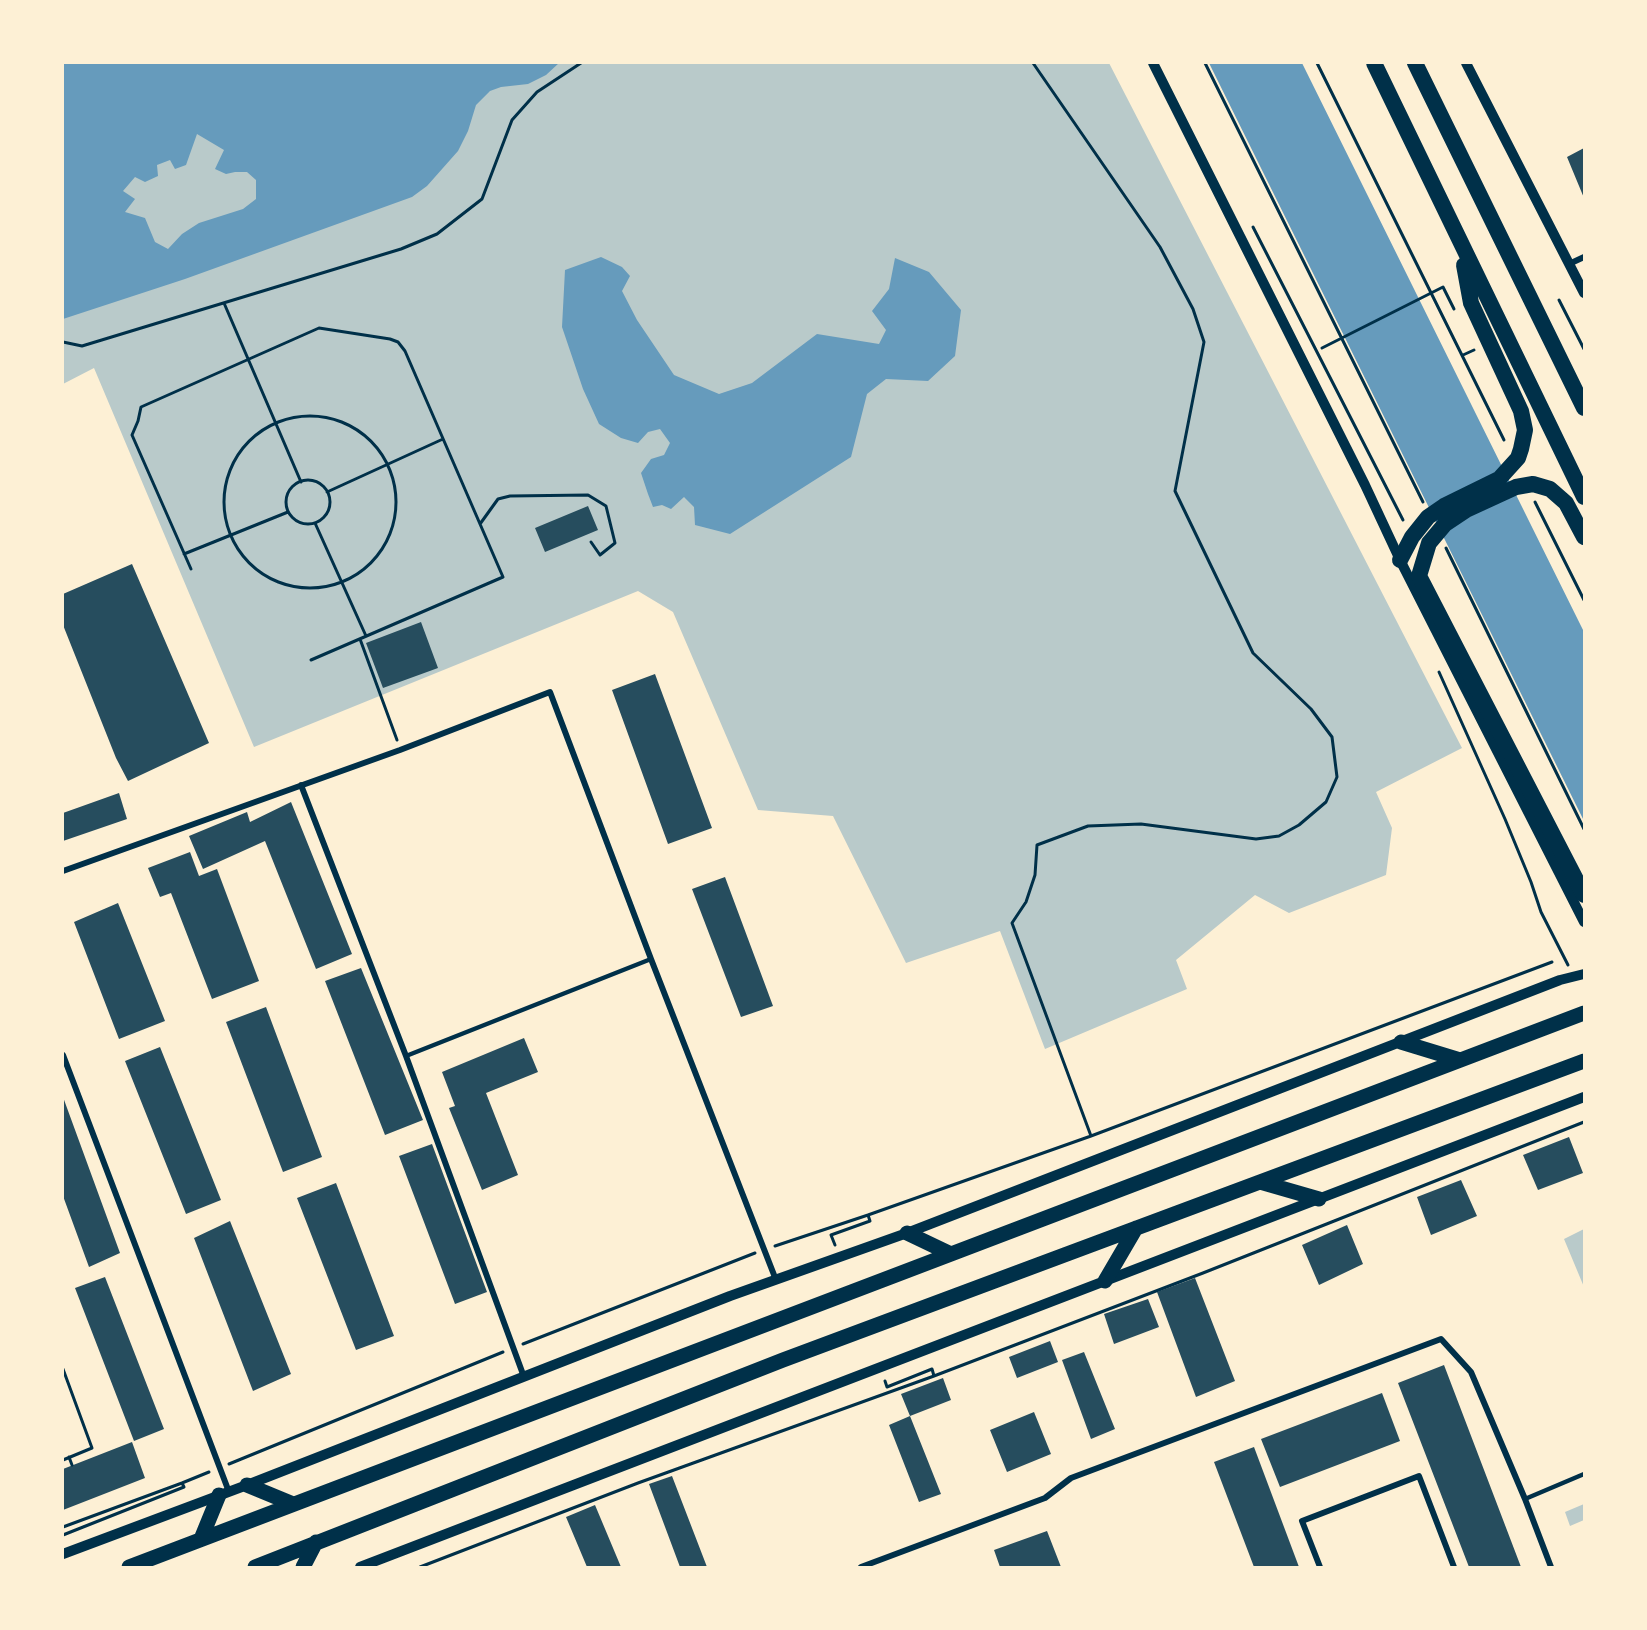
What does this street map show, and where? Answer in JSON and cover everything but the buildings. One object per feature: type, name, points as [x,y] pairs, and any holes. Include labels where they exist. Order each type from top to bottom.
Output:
[{"type":"highway","points":[[1374,63],[1584,497]]},
{"type":"highway","points":[[1415,63],[1584,408]]},
{"type":"highway","points":[[1400,560],[1416,532],[1444,506],[1499,479],[1518,458],[1525,430],[1521,411],[1471,303],[1461,246]]},
{"type":"highway","points":[[1584,537],[1566,503],[1550,489],[1533,490],[1516,487],[1466,510],[1445,524],[1419,576],[1584,895]]},
{"type":"main road","points":[[129,1567],[1584,1012]]},
{"type":"main road","points":[[1401,1042],[1460,1060]]},
{"type":"main road","points":[[255,1567],[783,1360],[1584,1061]]},
{"type":"main road","points":[[1260,1182],[1319,1199]]},
{"type":"main road","points":[[1105,1281],[1136,1228]]},
{"type":"main road","points":[[907,1233],[951,1254]]},
{"type":"main road","points":[[247,1485],[292,1504]]},
{"type":"main road","points":[[201,1539],[224,1493]]},
{"type":"main road","points":[[303,1567],[316,1542]]},
{"type":"street","points":[[1153,63],[1365,485],[1400,560],[1584,922]]},
{"type":"street","points":[[1466,63],[1584,293]]},
{"type":"street","points":[[1569,264],[1584,257]]},
{"type":"street","points":[[63,871],[400,750],[550,692],[776,1280]]},
{"type":"street","points":[[301,785],[406,1056],[524,1377]]},
{"type":"street","points":[[63,1554],[247,1485],[730,1296],[907,1233],[1560,980],[1584,974]]},
{"type":"street","points":[[63,1055],[224,1493]]},
{"type":"street","points":[[360,1567],[1584,1097]]},
{"type":"street","points":[[861,1567],[1044,1498],[1071,1478],[1441,1340],[1471,1372],[1551,1567]]},
{"type":"street","points":[[1320,1567],[1302,1521],[1419,1476],[1454,1567]]},
{"type":"lane","points":[[406,1056],[651,959]]},
{"type":"lane","points":[[1525,1499],[1584,1474]]},
{"type":"path","points":[[63,342],[82,346],[401,249],[437,234],[482,199],[512,120],[537,92],[581,63]]},
{"type":"path","points":[[1033,63],[1160,247],[1193,309],[1204,342],[1175,491],[1253,653],[1311,709],[1332,737],[1337,777],[1326,802],[1299,825],[1279,836],[1256,839],[1141,824],[1088,826],[1037,845],[1035,875],[1026,902],[1012,923],[1091,1136]]},
{"type":"path","points":[[1205,63],[1424,503]]},
{"type":"path","points":[[1317,63],[1506,444]]},
{"type":"path","points":[[1251,223],[1416,532]]},
{"type":"path","points":[[1322,348],[1443,287]]},
{"type":"path","points":[[1559,300],[1584,349]]},
{"type":"path","points":[[224,303],[301,482]]},
{"type":"path","points":[[191,569],[132,435],[141,407],[319,328],[398,342],[405,351],[503,577],[311,660]]},
{"type":"path","points":[[1463,355],[1474,350]]},
{"type":"path","points":[[1486,402],[1491,399]]},
{"type":"path","points":[[312,416],[348,425],[364,436],[387,466],[395,490],[392,528],[373,561],[342,582],[318,588],[282,584],[251,565],[236,546],[224,510],[226,483],[236,459],[252,438],[276,423],[312,416]]},
{"type":"path","points":[[327,492],[443,438]]},
{"type":"path","points":[[313,481],[319,483],[327,492],[330,507],[327,514],[315,523],[303,524],[292,517],[287,506],[288,494],[295,484],[313,481]]},
{"type":"path","points":[[1533,490],[1584,600]]},
{"type":"path","points":[[480,524],[498,499],[510,496],[588,495],[606,506],[615,543],[600,555],[591,542]]},
{"type":"path","points":[[184,554],[289,512]]},
{"type":"path","points":[[315,523],[366,636]]},
{"type":"path","points":[[1437,544],[1584,829]]},
{"type":"path","points":[[360,639],[400,750]]},
{"type":"path","points":[[1438,670],[1532,882],[1541,912],[1569,967]]},
{"type":"path","points":[[867,1215],[1091,1136],[1552,962]]},
{"type":"path","points":[[420,1567],[638,1483],[934,1376],[1203,1273],[1584,1122]]},
{"type":"path","points":[[63,1369],[92,1448],[63,1460]]},
{"type":"path","points":[[932,1369],[934,1376]]},
{"type":"path","points":[[69,1457],[72,1465]]},
{"type":"path","points":[[63,1527],[183,1485],[63,1535]]},
{"type":"shaded area","points":[[63,63],[1109,63],[1462,748],[1376,792],[1392,828],[1386,875],[1289,913],[1255,895],[1176,960],[1187,989],[1045,1049],[1000,931],[906,963],[833,816],[758,810],[673,612],[638,591],[254,747],[94,368],[63,384]]},
{"type":"shaded area","points":[[1584,1229],[1584,1287],[1564,1239]]},
{"type":"shaded area","points":[[1584,1504],[1584,1520],[1570,1526],[1565,1512]]},
{"type":"water","points":[[63,63],[559,63],[546,75],[528,84],[501,87],[490,91],[476,105],[468,131],[458,151],[427,186],[412,197],[185,279],[63,319]],"holes":[[[197,134],[224,150],[215,169],[226,174],[247,172],[256,180],[256,199],[243,209],[199,223],[182,234],[168,249],[155,242],[145,218],[125,212],[135,199],[123,191],[135,177],[145,182],[158,176],[157,165],[170,160],[175,169],[186,165]]]},
{"type":"water","points":[[1209,63],[1302,63],[1584,632],[1584,821]]},
{"type":"water","points":[[601,257],[622,267],[630,276],[622,291],[637,320],[674,375],[719,394],[752,383],[817,334],[879,344],[886,330],[872,311],[889,289],[895,258],[929,272],[961,310],[955,356],[928,381],[886,379],[867,394],[851,457],[730,534],[695,525],[694,507],[684,497],[671,509],[662,505],[653,507],[648,494],[641,473],[651,459],[664,455],[670,443],[660,429],[648,432],[638,443],[621,438],[599,424],[583,389],[562,327],[565,270]]}]
